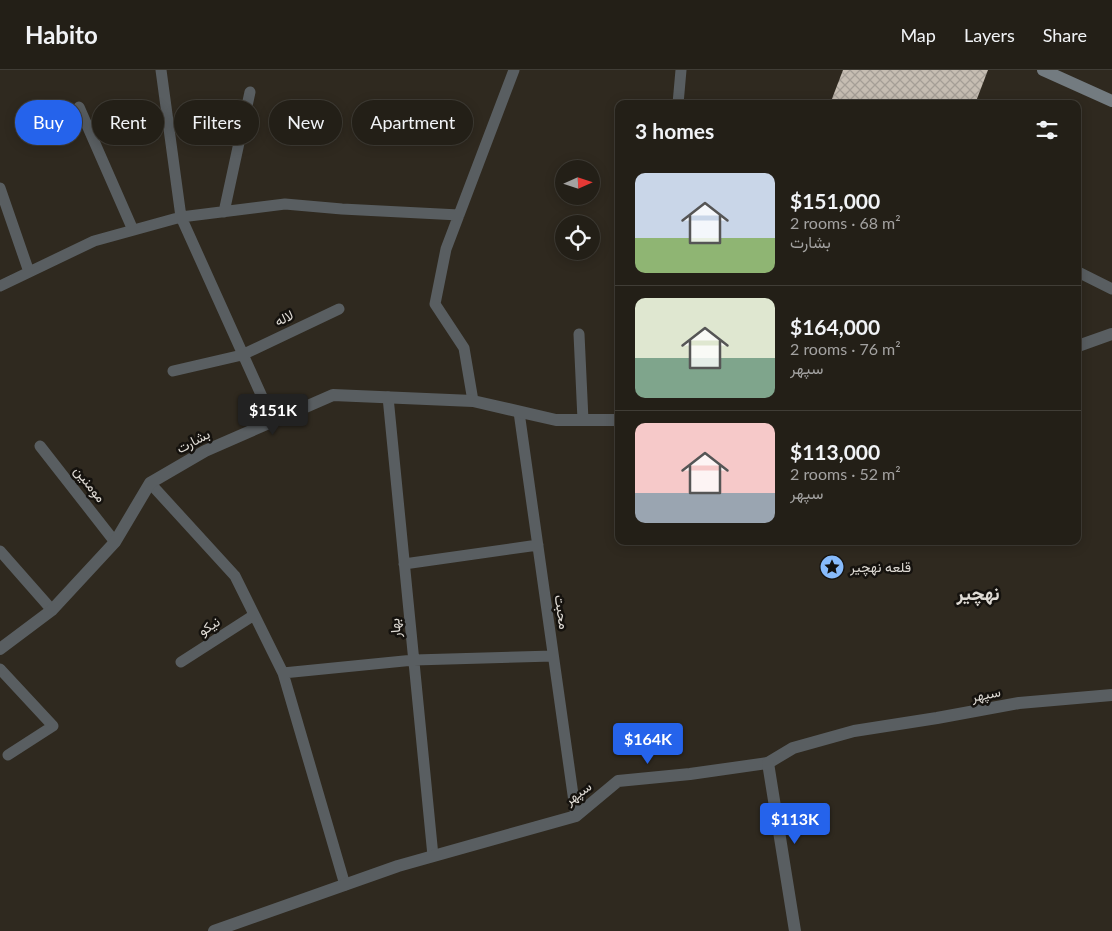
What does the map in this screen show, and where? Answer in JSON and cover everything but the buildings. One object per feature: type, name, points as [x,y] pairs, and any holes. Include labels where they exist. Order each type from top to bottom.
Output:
[{"type":"main road","points":[[1042,70],[1112,101]]},
{"type":"street","points":[[1081,345],[1112,334]]},
{"type":"street","name":"بشارت","points":[[0,649],[52,610],[115,542],[150,483],[204,450],[333,396],[473,401],[556,420],[615,420]]},
{"type":"street","name":"سپهر","points":[[214,931],[433,856],[576,816],[618,781],[690,774],[768,763],[794,748],[854,731],[1019,703],[1112,695]]},
{"type":"street","points":[[768,763],[795,931]]},
{"type":"lane","points":[[161,70],[182,217],[272,422]]},
{"type":"lane","points":[[473,401],[464,348],[436,304],[446,249],[514,70]]},
{"type":"lane","points":[[678,100],[681,70]]},
{"type":"lane","points":[[224,212],[250,92]]},
{"type":"lane","points":[[82,114],[132,230]]},
{"type":"lane","points":[[0,188],[28,272]]},
{"type":"lane","points":[[0,286],[94,241],[182,217],[285,204],[459,215]]},
{"type":"lane","points":[[1081,274],[1112,290]]},
{"type":"lane","name":"لاله","points":[[174,372],[242,355],[339,309]]},
{"type":"lane","points":[[579,334],[583,420]]},
{"type":"lane","name":"بهار","points":[[388,397],[433,856]]},
{"type":"lane","name":"محبت","points":[[519,412],[576,816]]},
{"type":"lane","name":"مومنین","points":[[40,446],[115,542]]},
{"type":"lane","points":[[150,483],[235,576],[283,673],[345,885]]},
{"type":"lane","points":[[404,564],[538,545]]},
{"type":"lane","points":[[0,552],[52,610]]},
{"type":"lane","name":"نیکو","points":[[181,662],[254,615]]},
{"type":"lane","points":[[283,673],[414,660],[553,656]]},
{"type":"lane","points":[[0,669],[53,726],[8,754]]},
{"type":"place","name":"قلعه نهچیر","points":[[832,567]]},
{"type":"district","name":"نهچیر","points":[[978,593]]}]
